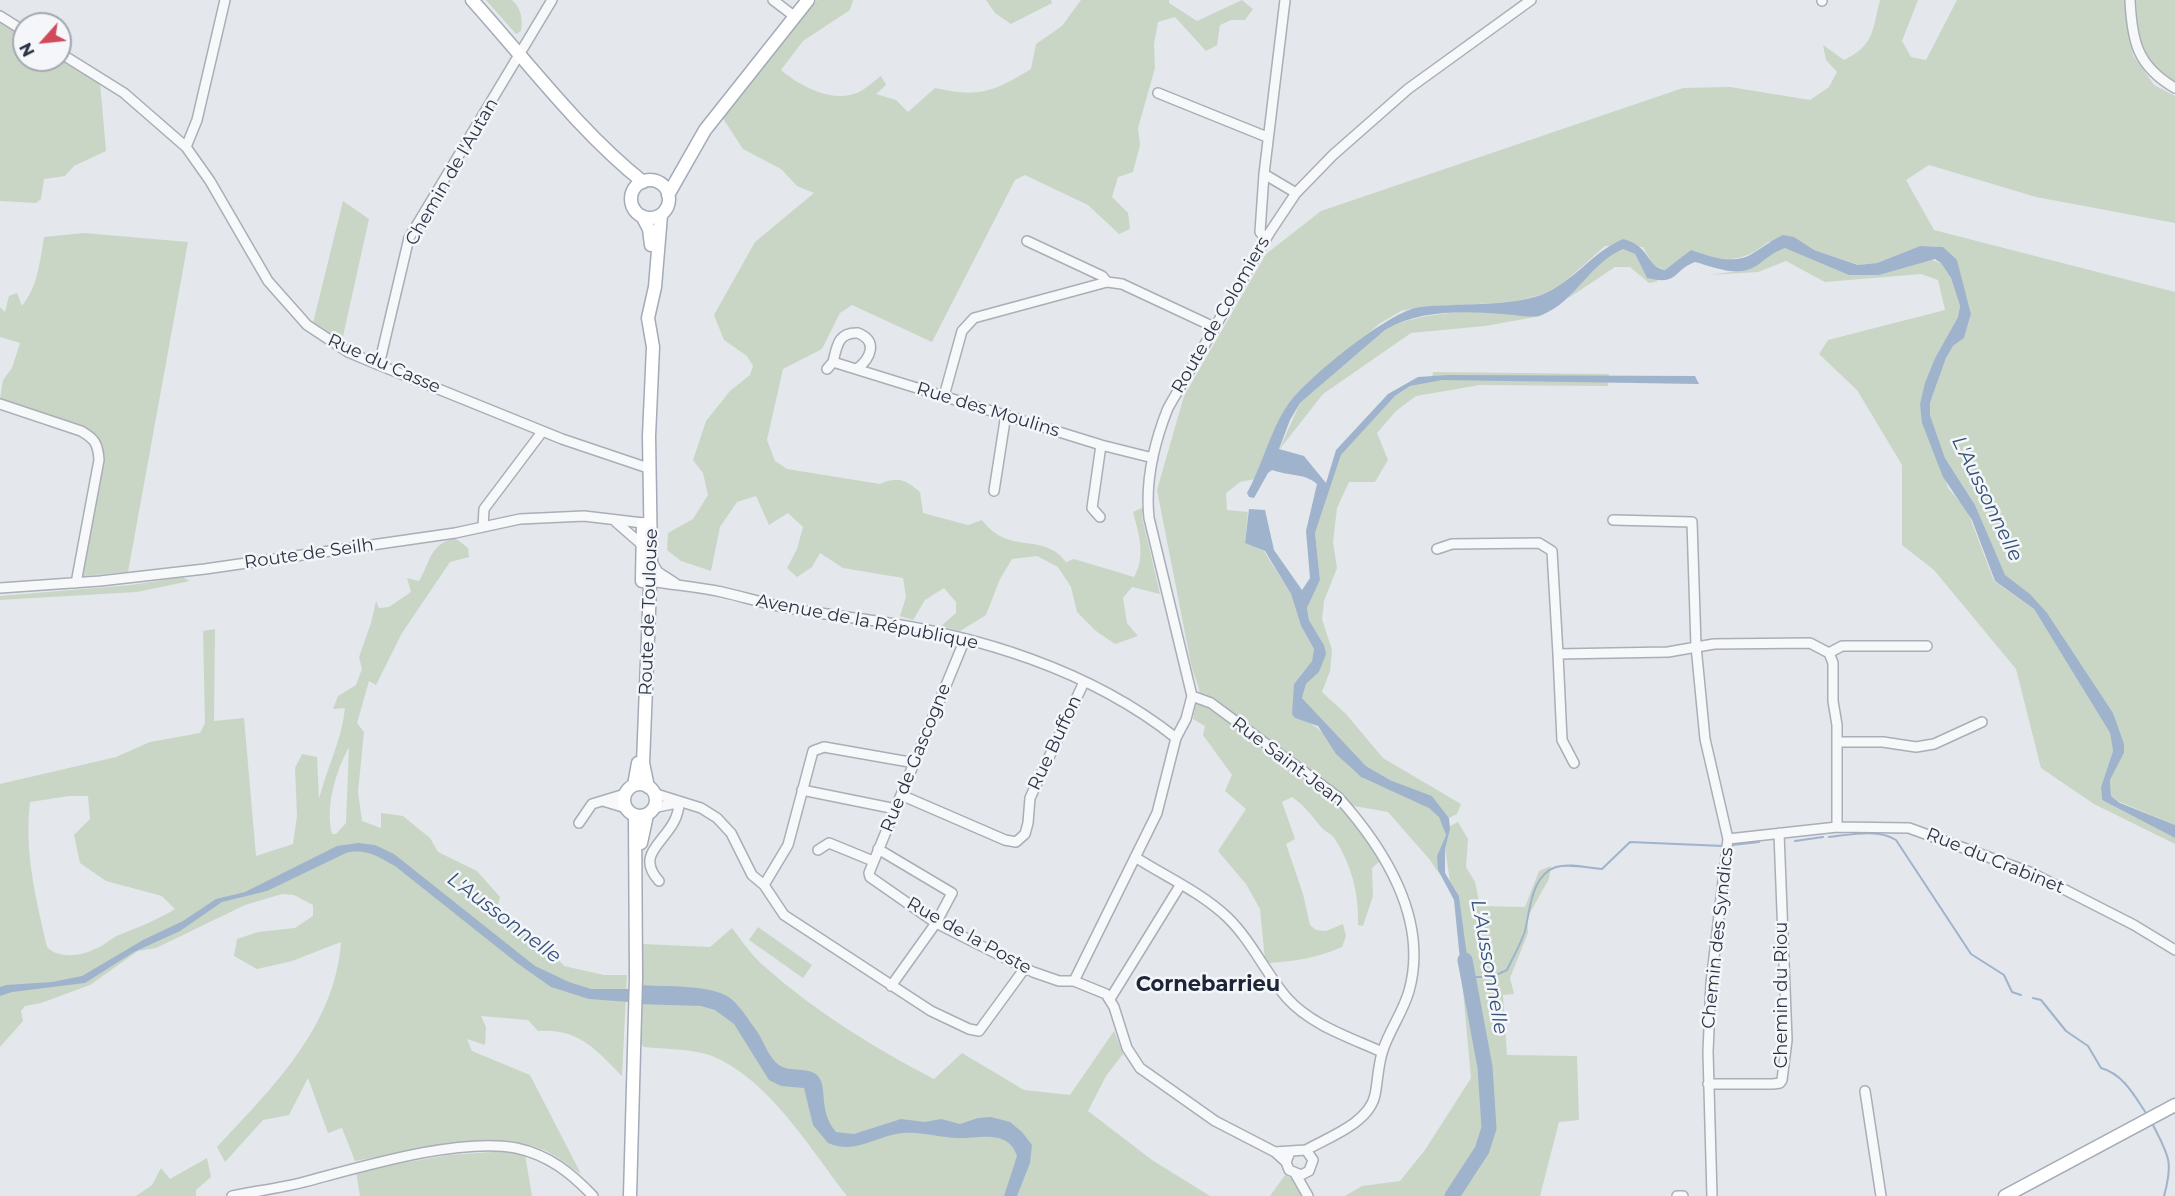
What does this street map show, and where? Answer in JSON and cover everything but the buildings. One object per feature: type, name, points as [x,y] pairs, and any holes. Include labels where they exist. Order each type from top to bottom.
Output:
[{"type":"main road","points":[[472,0],[590,131],[643,182],[658,183],[678,177]]},
{"type":"main road","points":[[590,131],[633,190],[632,203],[642,216],[651,218],[661,215],[667,206],[668,195],[705,130],[808,0]]},
{"type":"main road","points":[[633,190],[643,182]]},
{"type":"main road","points":[[658,183],[668,195]]},
{"type":"main road","name":"Route de Toulouse","points":[[634,785],[640,723],[648,552],[653,341],[648,318],[655,287],[661,215]]},
{"type":"main road","name":"Route de Toulouse","points":[[642,216],[647,222],[651,241],[650,281],[642,318],[651,358]]},
{"type":"main road","name":"Route de Toulouse","points":[[640,812],[651,790],[643,763],[650,581],[643,523],[645,467],[649,436]]},
{"type":"main road","points":[[630,1196],[641,843],[640,812],[625,794],[634,785],[651,790]]},
{"type":"main road","points":[[2005,1196],[2175,1105]]},
{"type":"street","points":[[186,147],[197,120],[225,0]]},
{"type":"street","name":"Chemin de l'Autan","points":[[379,365],[409,238],[552,0]]},
{"type":"street","points":[[773,0],[794,16]]},
{"type":"street","points":[[1266,239],[1260,232],[1264,174],[1285,0]]},
{"type":"street","name":"Route de Colomiers","points":[[1192,696],[1149,518],[1147,496],[1157,436],[1168,408],[1266,239],[1296,193],[1333,155],[1408,89],[1531,0]]},
{"type":"street","points":[[2130,0],[2131,29],[2136,48],[2147,66],[2160,79],[2175,88]]},
{"type":"street","name":"Rue du Casse","points":[[72,60],[124,93],[186,147],[198,161],[258,264],[282,299],[307,325],[323,337],[348,352],[542,432],[645,467]]},
{"type":"street","points":[[1158,93],[1267,137]]},
{"type":"street","points":[[1264,174],[1296,193]]},
{"type":"street","points":[[1027,241],[1102,276],[1107,282]]},
{"type":"street","points":[[944,396],[962,332],[974,318],[1107,282],[1122,284],[1214,327]]},
{"type":"street","name":"Rue des Moulins","points":[[857,369],[868,360],[871,347],[868,340],[858,333],[845,334],[838,341],[830,365],[857,369],[870,379],[944,396],[1101,445],[1153,458]]},
{"type":"street","points":[[0,404],[81,431],[92,437],[98,446],[99,460],[76,583]]},
{"type":"street","points":[[994,491],[1006,414]]},
{"type":"street","points":[[483,527],[484,509],[542,432]]},
{"type":"street","points":[[1100,517],[1092,508],[1101,445]]},
{"type":"street","name":"Route de Seilh","points":[[0,588],[76,583],[205,569],[483,527],[520,519],[584,516],[616,522],[643,523]]},
{"type":"street","name":"Chemin des Syndics","points":[[1613,520],[1692,522],[1696,646],[1705,739],[1728,843],[1711,983],[1708,1084],[1712,1196]]},
{"type":"street","points":[[616,522],[648,552],[646,577],[650,581]]},
{"type":"street","points":[[1437,549],[1452,544],[1539,543],[1552,551],[1562,740],[1574,763]]},
{"type":"street","name":"Avenue de la République","points":[[648,552],[658,572],[680,585]]},
{"type":"street","name":"Avenue de la République","points":[[650,581],[965,639],[1033,660],[1084,682],[1137,709],[1176,738]]},
{"type":"street","name":"Rue de Gascogne","points":[[870,877],[868,873],[965,639]]},
{"type":"street","points":[[1558,654],[1668,652],[1696,646],[1810,644],[1829,653],[1833,663],[1838,742],[1837,827]]},
{"type":"street","points":[[1829,653],[1842,646],[1927,646]]},
{"type":"street","name":"Rue Buffon","points":[[901,795],[1005,840],[1016,842],[1029,823],[1030,798],[1084,682]]},
{"type":"street","points":[[1074,981],[1157,813],[1176,738],[1186,720],[1192,696]]},
{"type":"street","name":"Rue Saint-Jean","points":[[1192,696],[1211,703],[1338,797],[1355,816],[1396,877],[1408,912],[1412,977],[1400,1017],[1382,1052],[1370,1109],[1360,1118],[1306,1150]]},
{"type":"street","points":[[1838,742],[1883,742],[1916,747],[1934,744],[1982,722]]},
{"type":"street","points":[[764,885],[788,845],[811,755],[817,748],[915,763]]},
{"type":"street","points":[[651,790],[679,802],[701,808],[721,822],[730,833],[752,875],[764,885],[784,915],[891,986],[955,1024],[979,1030],[986,1024],[1025,968]]},
{"type":"street","points":[[802,790],[896,809]]},
{"type":"street","points":[[579,823],[592,804],[625,794]]},
{"type":"street","points":[[603,801],[640,812],[679,802]]},
{"type":"street","points":[[659,881],[652,873],[650,859],[654,847],[676,823],[679,802]]},
{"type":"street","name":"Rue du Crabinet","points":[[1728,843],[1779,833],[1837,827],[1909,828],[1934,835],[2032,873],[2134,925],[2175,950]]},
{"type":"street","name":"Chemin du Riou","points":[[1708,1084],[1773,1084],[1780,1083],[1782,1080],[1787,1040],[1779,833]]},
{"type":"street","points":[[818,850],[829,843],[873,861]]},
{"type":"street","points":[[878,849],[952,893],[936,923],[891,986]]},
{"type":"street","points":[[1135,857],[1209,901],[1240,930],[1289,1000],[1336,1033],[1382,1052]]},
{"type":"street","name":"Rue de la Poste","points":[[870,877],[936,923],[1025,968],[1059,981],[1074,981],[1110,999]]},
{"type":"street","points":[[1181,884],[1110,999],[1127,1048],[1140,1068],[1231,1131],[1275,1152],[1286,1162],[1289,1170],[1296,1175],[1307,1193]]},
{"type":"street","points":[[1865,1091],[1881,1196]]},
{"type":"street","points":[[232,1196],[303,1182],[348,1169],[402,1158],[459,1149],[504,1146],[535,1154],[562,1166],[593,1196]]},
{"type":"street","points":[[1275,1152],[1290,1152],[1300,1148],[1306,1150],[1312,1160],[1307,1193]]},
{"type":"street","points":[[1286,1162],[1290,1152]]},
{"type":"street","points":[[1296,1175],[1309,1171]]},
{"type":"street","points":[[1677,1196],[1683,1196]]},
{"type":"green space","points":[[486,0],[512,0],[521,14],[521,31],[516,34]]},
{"type":"green space","points":[[817,0],[853,0],[850,10],[803,41],[781,70],[807,87],[837,96],[857,93],[881,76],[886,85],[876,94],[896,100],[908,112],[935,88],[963,92],[985,91],[996,88],[1031,69],[1036,44],[1062,26],[1081,0],[1169,0],[1169,3],[1197,21],[1242,0],[1253,9],[1245,20],[1231,20],[1220,25],[1217,45],[1206,51],[1175,17],[1158,22],[1154,44],[1155,68],[1138,128],[1140,145],[1133,172],[1118,177],[1112,197],[1128,213],[1130,229],[1119,234],[1088,205],[1025,175],[1015,180],[932,342],[852,305],[840,313],[822,349],[783,369],[767,440],[775,461],[787,469],[880,484],[892,480],[901,481],[920,492],[923,513],[968,525],[982,520],[992,531],[1003,537],[1047,547],[1066,562],[1074,559],[1134,577],[1141,553],[1133,512],[1144,507],[1142,517],[1160,594],[1132,587],[1123,598],[1127,623],[1138,636],[1115,644],[1096,631],[1077,612],[1071,587],[1058,567],[1037,556],[1012,559],[1000,579],[986,615],[960,631],[941,626],[956,613],[956,602],[944,588],[925,600],[913,620],[900,616],[906,597],[903,578],[843,568],[820,553],[812,567],[797,577],[787,568],[797,549],[803,527],[788,513],[769,525],[756,496],[737,502],[720,527],[711,571],[681,561],[667,550],[668,533],[693,519],[708,495],[703,473],[693,460],[706,421],[730,391],[750,375],[753,366],[747,356],[724,340],[714,315],[755,242],[814,193],[797,186],[781,169],[743,149],[720,114]]},
{"type":"green space","points":[[986,0],[1051,0],[1052,3],[1011,24],[995,13]]},
{"type":"green space","points":[[1880,0],[1918,0],[1902,41],[1911,57],[1926,60],[1957,0],[2124,0],[2133,55],[2154,85],[2175,96],[2175,223],[2036,197],[1929,165],[1906,180],[1934,230],[2175,292],[2175,825],[2111,796],[2110,780],[2124,753],[2113,713],[2030,594],[2004,575],[1975,505],[1945,458],[1930,415],[1930,403],[1946,358],[1953,346],[1964,338],[1971,314],[1958,265],[1943,247],[1920,246],[1877,263],[1859,265],[1814,250],[1768,242],[1749,255],[1740,258],[1722,259],[1691,251],[1665,270],[1653,265],[1643,247],[1605,246],[1559,287],[1540,295],[1513,302],[1419,307],[1401,311],[1379,324],[1290,401],[1255,479],[1240,482],[1226,493],[1227,510],[1248,512],[1245,542],[1264,551],[1291,594],[1301,626],[1314,649],[1312,661],[1294,684],[1295,718],[1316,727],[1353,770],[1362,777],[1415,800],[1434,811],[1441,819],[1446,835],[1437,856],[1440,875],[1430,860],[1388,812],[1354,806],[1347,812],[1380,861],[1372,868],[1373,896],[1363,926],[1358,925],[1353,880],[1346,859],[1335,839],[1292,797],[1282,802],[1295,839],[1286,844],[1303,894],[1310,925],[1316,930],[1326,931],[1343,924],[1346,936],[1342,947],[1333,951],[1306,958],[1269,963],[1265,960],[1260,909],[1246,884],[1218,851],[1246,809],[1225,791],[1232,775],[1203,735],[1205,726],[1193,719],[1196,703],[1200,702],[1199,692],[1191,664],[1157,490],[1184,396],[1266,254],[1321,211],[1683,88],[1730,87],[1810,100],[1829,87],[1837,72],[1826,60],[1823,45],[1844,60],[1862,49],[1871,36]]},
{"type":"green space","points":[[2136,0],[2175,0],[2175,83],[2155,68],[2144,48],[2138,25]]},
{"type":"green space","points":[[0,20],[12,27],[12,72],[72,72],[72,64],[100,82],[106,151],[74,166],[65,176],[44,179],[41,199],[36,203],[0,201]]},
{"type":"green space","points":[[343,201],[369,219],[342,341],[330,337],[313,323]]},
{"type":"green space","points":[[84,233],[188,242],[128,572],[83,576],[81,569],[103,452],[99,440],[91,431],[0,399],[3,380],[12,368],[20,343],[0,337],[0,307],[5,312],[9,296],[17,293],[22,306],[32,290],[38,273],[44,237]]},
{"type":"green space","points":[[1785,248],[1879,275],[1929,259],[1941,263],[1951,278],[1960,306],[1958,317],[1935,358],[1920,404],[1948,488],[1967,510],[1994,581],[2034,609],[2110,733],[2113,751],[2101,787],[2102,800],[2175,838],[2175,844],[2094,804],[2041,768],[2016,669],[1934,570],[1902,545],[1902,465],[1857,390],[1819,354],[1828,340],[1945,310],[1938,280],[1921,274],[1825,282],[1786,261],[1758,272],[1707,275],[1749,270],[1774,251]]},
{"type":"green space","points":[[1623,249],[1635,254],[1647,278],[1659,281],[1649,283],[1630,267],[1615,267],[1567,299],[1607,256]]},
{"type":"green space","points":[[1465,311],[1541,316],[1485,326],[1411,333],[1323,394],[1279,450],[1300,403],[1385,330],[1414,319]]},
{"type":"green space","points":[[1433,372],[1609,374],[1608,386],[1480,385],[1416,396],[1396,411],[1377,433],[1388,460],[1375,482],[1349,482],[1337,508],[1333,542],[1337,568],[1324,601],[1322,619],[1332,650],[1330,671],[1322,692],[1346,714],[1383,758],[1461,804],[1457,814],[1449,818],[1432,796],[1390,780],[1366,766],[1302,698],[1306,684],[1319,672],[1324,645],[1309,620],[1307,608],[1320,580],[1315,533],[1341,455],[1395,396],[1410,386],[1431,381]]},
{"type":"green space","points":[[455,538],[468,548],[469,557],[450,562],[402,633],[376,685],[369,681],[357,723],[364,732],[358,792],[362,821],[381,828],[381,813],[403,816],[430,838],[438,852],[477,871],[500,897],[497,910],[548,947],[564,966],[604,975],[627,975],[622,1076],[585,1042],[565,1033],[538,1031],[528,1020],[481,1016],[486,1027],[485,1045],[467,1039],[472,1051],[530,1075],[581,1174],[546,1151],[525,1144],[502,1142],[452,1144],[355,1161],[342,1128],[328,1133],[308,1078],[289,1115],[263,1120],[225,1162],[217,1147],[279,1079],[297,1054],[314,1029],[327,1002],[336,973],[341,942],[292,961],[257,969],[234,956],[237,939],[258,932],[295,928],[313,916],[313,905],[294,895],[282,894],[245,905],[156,948],[138,951],[90,985],[41,1003],[25,1006],[21,1011],[23,1021],[0,1047],[0,784],[116,757],[150,742],[200,733],[205,723],[203,631],[215,629],[214,721],[244,718],[256,856],[293,844],[297,816],[295,768],[302,754],[317,757],[319,799],[341,731],[345,708],[333,709],[338,696],[356,685],[362,669],[359,657],[376,601],[379,608],[389,607],[411,592],[407,578],[419,581],[432,554],[447,541]],"holes":[[[349,747],[346,823],[336,834],[332,834],[330,812],[333,789]],[[69,796],[88,796],[90,819],[74,835],[80,863],[106,881],[162,896],[175,909],[116,936],[98,948],[84,953],[64,955],[47,947],[32,875],[29,821],[30,802]]]},
{"type":"green space","points":[[182,577],[190,581],[137,592],[0,600],[0,596],[131,585]]},
{"type":"green space","points":[[1458,822],[1468,839],[1466,867],[1475,882],[1480,906],[1525,907],[1539,871],[1551,866],[1549,879],[1527,918],[1528,933],[1510,978],[1514,994],[1503,995],[1507,1055],[1577,1056],[1579,1120],[1559,1122],[1540,1196],[1345,1196],[1362,1186],[1400,1181],[1425,1150],[1471,1078],[1462,980],[1469,979],[1459,896],[1450,881],[1445,849],[1450,826]]},
{"type":"green space","points":[[758,927],[812,965],[803,978],[749,940]]},
{"type":"green space","points":[[732,928],[760,963],[804,999],[889,1055],[934,1079],[962,1053],[1024,1090],[1070,1095],[1114,1031],[1123,1054],[1106,1076],[1088,1111],[1152,1160],[1210,1196],[847,1196],[787,1117],[752,1081],[733,1067],[712,1056],[688,1051],[644,1047],[638,1040],[643,944],[710,947]]},
{"type":"green space","points":[[507,1151],[525,1155],[532,1196],[360,1196],[356,1171],[449,1155]]},
{"type":"green space","points":[[207,1158],[211,1177],[196,1190],[196,1196],[136,1196],[152,1185],[161,1168],[170,1179]]},
{"type":"green space","points":[[1285,1175],[1295,1180],[1302,1196],[1270,1196]]},
{"type":"water","points":[[1783,235],[1794,237],[1814,250],[1858,265],[1877,263],[1920,246],[1943,247],[1957,260],[1971,314],[1964,338],[1953,346],[1946,358],[1930,403],[1930,415],[1945,458],[1975,505],[2005,575],[2030,594],[2047,613],[2113,713],[2124,744],[2124,753],[2110,780],[2111,796],[2120,803],[2175,825],[2175,838],[2102,800],[2101,787],[2113,751],[2110,733],[2034,609],[1995,581],[1972,520],[1943,477],[1922,423],[1920,404],[1935,358],[1958,317],[1960,306],[1951,278],[1941,263],[1935,259],[1879,275],[1849,275],[1785,248],[1756,266],[1742,271],[1726,270],[1695,262],[1670,279],[1657,280],[1647,278],[1635,254],[1623,249],[1601,263],[1564,301],[1542,315],[1533,317],[1472,312],[1441,313],[1398,323],[1385,330],[1300,403],[1290,420],[1279,449],[1304,456],[1326,483],[1336,450],[1388,394],[1418,377],[1448,375],[1695,376],[1699,384],[1442,380],[1410,386],[1395,396],[1341,455],[1315,533],[1320,580],[1307,608],[1309,620],[1324,645],[1326,654],[1319,672],[1306,684],[1302,698],[1366,766],[1390,780],[1432,796],[1449,818],[1445,873],[1459,896],[1470,979],[1462,980],[1454,900],[1438,870],[1437,856],[1446,835],[1439,817],[1429,808],[1361,777],[1336,754],[1318,726],[1295,718],[1292,714],[1294,684],[1312,661],[1314,649],[1301,626],[1291,594],[1265,551],[1245,543],[1249,509],[1265,510],[1274,550],[1302,590],[1310,578],[1306,531],[1317,484],[1302,476],[1272,470],[1254,498],[1249,497],[1247,493],[1271,437],[1287,406],[1310,380],[1348,348],[1406,311],[1420,307],[1513,301],[1541,295],[1563,283],[1602,252],[1623,239],[1639,246],[1654,265],[1665,270],[1691,250],[1723,259],[1739,259]]},
{"type":"water","points":[[358,843],[375,845],[394,854],[535,966],[569,982],[591,989],[630,989],[629,1002],[589,999],[551,987],[517,963],[395,866],[371,854],[360,852],[346,853],[267,891],[222,902],[180,931],[134,952],[85,983],[12,992],[0,996],[0,987],[6,985],[52,982],[82,976],[143,940],[183,921],[216,899],[245,892],[337,846]]},
{"type":"water","points":[[639,985],[699,988],[730,998],[738,1005],[759,1034],[775,1062],[788,1069],[810,1071],[818,1076],[821,1081],[827,1116],[836,1132],[854,1134],[901,1119],[925,1122],[941,1119],[960,1124],[978,1118],[991,1117],[1010,1122],[1032,1145],[1030,1163],[1017,1196],[1004,1196],[1017,1156],[1013,1147],[1000,1138],[956,1138],[904,1133],[854,1146],[837,1146],[828,1143],[813,1125],[804,1088],[781,1086],[769,1080],[734,1024],[715,1010],[701,1006],[638,1004]]},
{"type":"waterway","points":[[1829,837],[1872,833],[1889,836],[1896,840],[1971,954],[2004,975],[2012,992],[2021,995]]},
{"type":"waterway","points":[[1795,841],[1823,837]]},
{"type":"waterway","points":[[1469,977],[1492,977],[1507,970],[1525,931],[1533,894],[1541,878],[1548,871],[1567,865],[1602,869],[1630,842],[1723,846]]},
{"type":"waterway","points":[[1732,845],[1759,842]]},
{"type":"waterway","name":"L'Aussonnelle","points":[[1452,1196],[1482,1150],[1489,1128],[1485,1067],[1465,960]]},
{"type":"waterway","points":[[2033,998],[2041,1000],[2066,1031],[2088,1046],[2101,1068],[2122,1080],[2146,1113]]},
{"type":"waterway","points":[[2152,1123],[2168,1158],[2169,1174],[2164,1196]]},
{"type":"district","name":"Cornebarrieu","points":[[1208,985]]}]
